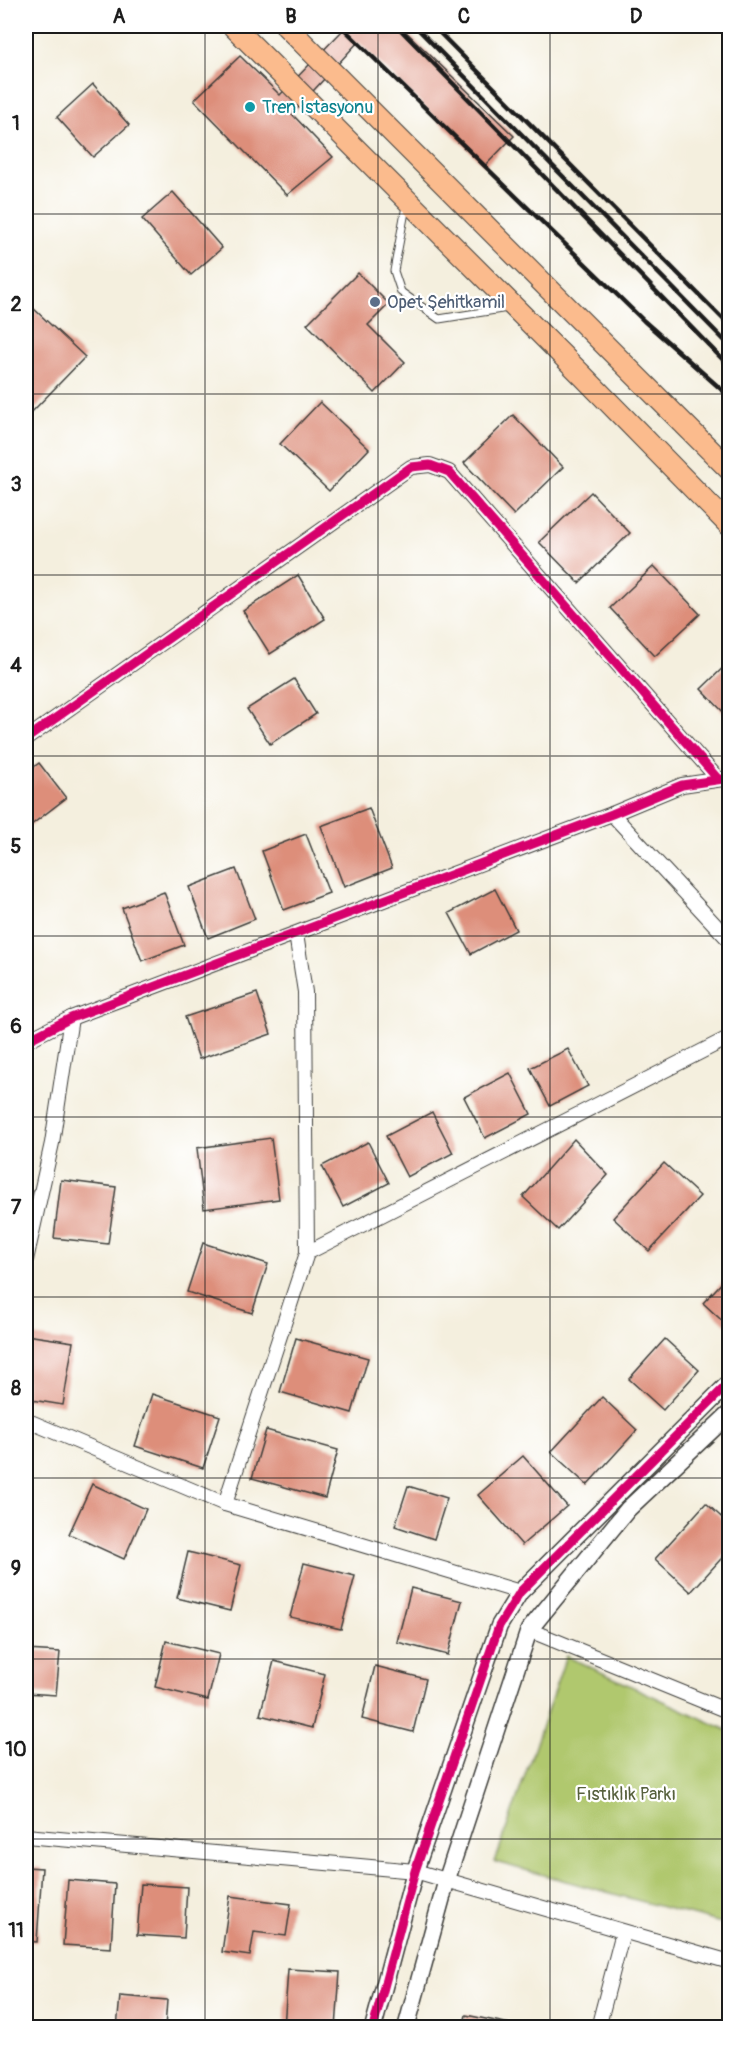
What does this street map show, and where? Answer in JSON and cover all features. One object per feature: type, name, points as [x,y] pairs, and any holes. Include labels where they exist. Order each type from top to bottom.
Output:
[{"type":"main road","points":[[233,26],[729,526]]},
{"type":"main road","points":[[286,26],[729,470]]},
{"type":"street","points":[[26,739],[411,467],[430,465],[449,472],[724,779]]},
{"type":"street","points":[[26,1041],[71,1018],[612,814],[682,785],[724,779]]},
{"type":"street","points":[[612,814],[729,940]]},
{"type":"street","points":[[225,1504],[307,1253],[305,992],[296,934]]},
{"type":"street","points":[[26,1260],[52,1143],[71,1018]]},
{"type":"street","points":[[307,1253],[729,1037]]},
{"type":"street","points":[[374,2028],[415,1871],[499,1626],[520,1592],[729,1382]]},
{"type":"street","points":[[406,2028],[447,1879],[529,1630],[628,1509],[729,1413]]},
{"type":"street","points":[[26,1420],[225,1504],[520,1592]]},
{"type":"street","points":[[529,1630],[729,1712]]},
{"type":"street","points":[[26,1836],[415,1871],[729,1962]]},
{"type":"street","points":[[598,2028],[623,1932]]},
{"type":"lane","points":[[407,200],[394,271],[401,292],[439,319],[514,307]]},
{"type":"green space","name":"Fıstıklık Parkı","points":[[566,1656],[729,1731],[729,1925],[495,1862]]},
{"type":"building","name":"Tren İstasyonu","points":[[342,26],[400,26],[514,136],[485,166],[358,42],[292,114],[333,157],[287,195],[194,100],[240,56],[280,95],[344,29]]},
{"type":"building","points":[[93,84],[129,125],[93,157],[57,117]]},
{"type":"building","points":[[173,192],[222,248],[191,275],[142,219]]},
{"type":"building","points":[[358,273],[389,304],[368,325],[405,362],[375,393],[307,324]]},
{"type":"building","points":[[33,308],[85,357],[29,415],[26,412],[26,316]]},
{"type":"building","points":[[320,402],[369,449],[329,491],[280,444]]},
{"type":"building","points":[[513,415],[563,467],[514,515],[464,463]]},
{"type":"building","points":[[591,492],[630,533],[579,583],[539,542]]},
{"type":"building","points":[[654,566],[700,614],[655,656],[610,608]]},
{"type":"building","points":[[298,575],[325,619],[270,654],[243,611]]},
{"type":"building","points":[[730,661],[730,719],[701,689]]},
{"type":"building","points":[[294,679],[316,714],[270,744],[247,709]]},
{"type":"building","points":[[39,763],[66,798],[26,829],[26,773]]},
{"type":"building","points":[[369,808],[392,868],[344,887],[321,826]]},
{"type":"building","points":[[306,834],[329,893],[284,910],[262,851]]},
{"type":"building","points":[[236,869],[255,919],[208,938],[189,887]]},
{"type":"building","points":[[495,889],[516,930],[471,954],[449,913]]},
{"type":"building","points":[[164,892],[184,945],[142,961],[122,908]]},
{"type":"building","points":[[257,993],[271,1034],[199,1059],[185,1017]]},
{"type":"building","points":[[568,1049],[588,1086],[550,1106],[530,1068]]},
{"type":"building","points":[[510,1073],[531,1114],[485,1138],[464,1097]]},
{"type":"building","points":[[432,1112],[453,1153],[407,1177],[386,1136]]},
{"type":"building","points":[[271,1138],[279,1199],[204,1209],[197,1148]]},
{"type":"building","points":[[574,1139],[608,1175],[558,1230],[523,1197]]},
{"type":"building","points":[[368,1142],[389,1183],[343,1207],[322,1166]]},
{"type":"building","points":[[664,1163],[700,1196],[649,1251],[613,1218]]},
{"type":"building","points":[[61,1180],[116,1187],[108,1244],[54,1238]]},
{"type":"building","points":[[203,1243],[268,1264],[252,1313],[187,1292]]},
{"type":"building","points":[[730,1274],[730,1328],[703,1303]]},
{"type":"building","points":[[26,1335],[73,1342],[63,1405],[26,1399]]},
{"type":"building","points":[[296,1338],[368,1358],[352,1413],[280,1392]]},
{"type":"building","points":[[665,1339],[699,1370],[663,1410],[629,1379]]},
{"type":"building","points":[[152,1394],[220,1416],[203,1468],[135,1446]]},
{"type":"building","points":[[602,1397],[637,1430],[587,1485],[551,1452]]},
{"type":"building","points":[[266,1430],[338,1450],[325,1498],[252,1478]]},
{"type":"building","points":[[523,1456],[567,1506],[522,1545],[478,1495]]},
{"type":"building","points":[[92,1484],[146,1509],[124,1559],[69,1534]]},
{"type":"building","points":[[408,1486],[447,1498],[434,1539],[395,1526]]},
{"type":"building","points":[[706,1503],[730,1525],[730,1549],[691,1592],[655,1559]]},
{"type":"building","points":[[26,1542],[30,1543],[28,1596],[26,1596]]},
{"type":"building","points":[[188,1552],[241,1565],[230,1611],[177,1598]]},
{"type":"building","points":[[304,1563],[355,1576],[341,1629],[290,1617]]},
{"type":"building","points":[[411,1588],[462,1601],[448,1655],[397,1642]]},
{"type":"building","points":[[166,1641],[219,1654],[208,1700],[155,1687]]},
{"type":"building","points":[[26,1650],[60,1652],[56,1695],[26,1693]]},
{"type":"building","points":[[274,1661],[325,1674],[312,1728],[260,1715]]},
{"type":"building","points":[[375,1666],[426,1679],[413,1732],[362,1719]]},
{"type":"building","points":[[26,1867],[42,1868],[37,1942],[26,1941]]},
{"type":"building","points":[[68,1880],[115,1884],[111,1948],[63,1945]]},
{"type":"building","points":[[141,1884],[187,1887],[184,1938],[137,1935]]},
{"type":"building","points":[[230,1896],[291,1904],[286,1936],[254,1932],[250,1956],[222,1952]]},
{"type":"building","points":[[288,1969],[340,1972],[336,2028],[284,2028]]},
{"type":"building","points":[[120,1996],[167,2000],[165,2028],[117,2028]]},
{"type":"building","points":[[466,2015],[520,2026],[520,2028],[463,2028]]},
{"type":"railway","points":[[341,26],[644,321],[730,397]]},
{"type":"railway","points":[[397,26],[730,367]]},
{"type":"railway","points":[[415,26],[730,346]]},
{"type":"railway","points":[[433,26],[730,326]]},
{"type":"cycle path","points":[[26,739],[411,467],[430,465],[449,472],[718,779]]},
{"type":"cycle path","points":[[26,1041],[71,1018],[612,814],[682,785],[730,778]]},
{"type":"cycle path","points":[[373,2028],[415,1871],[499,1626],[520,1592],[730,1382]]},
{"type":"place","name":"Tren İstasyonu","points":[[250,107]]},
{"type":"place","name":"Opet Şehitkamil","points":[[375,302]]}]
